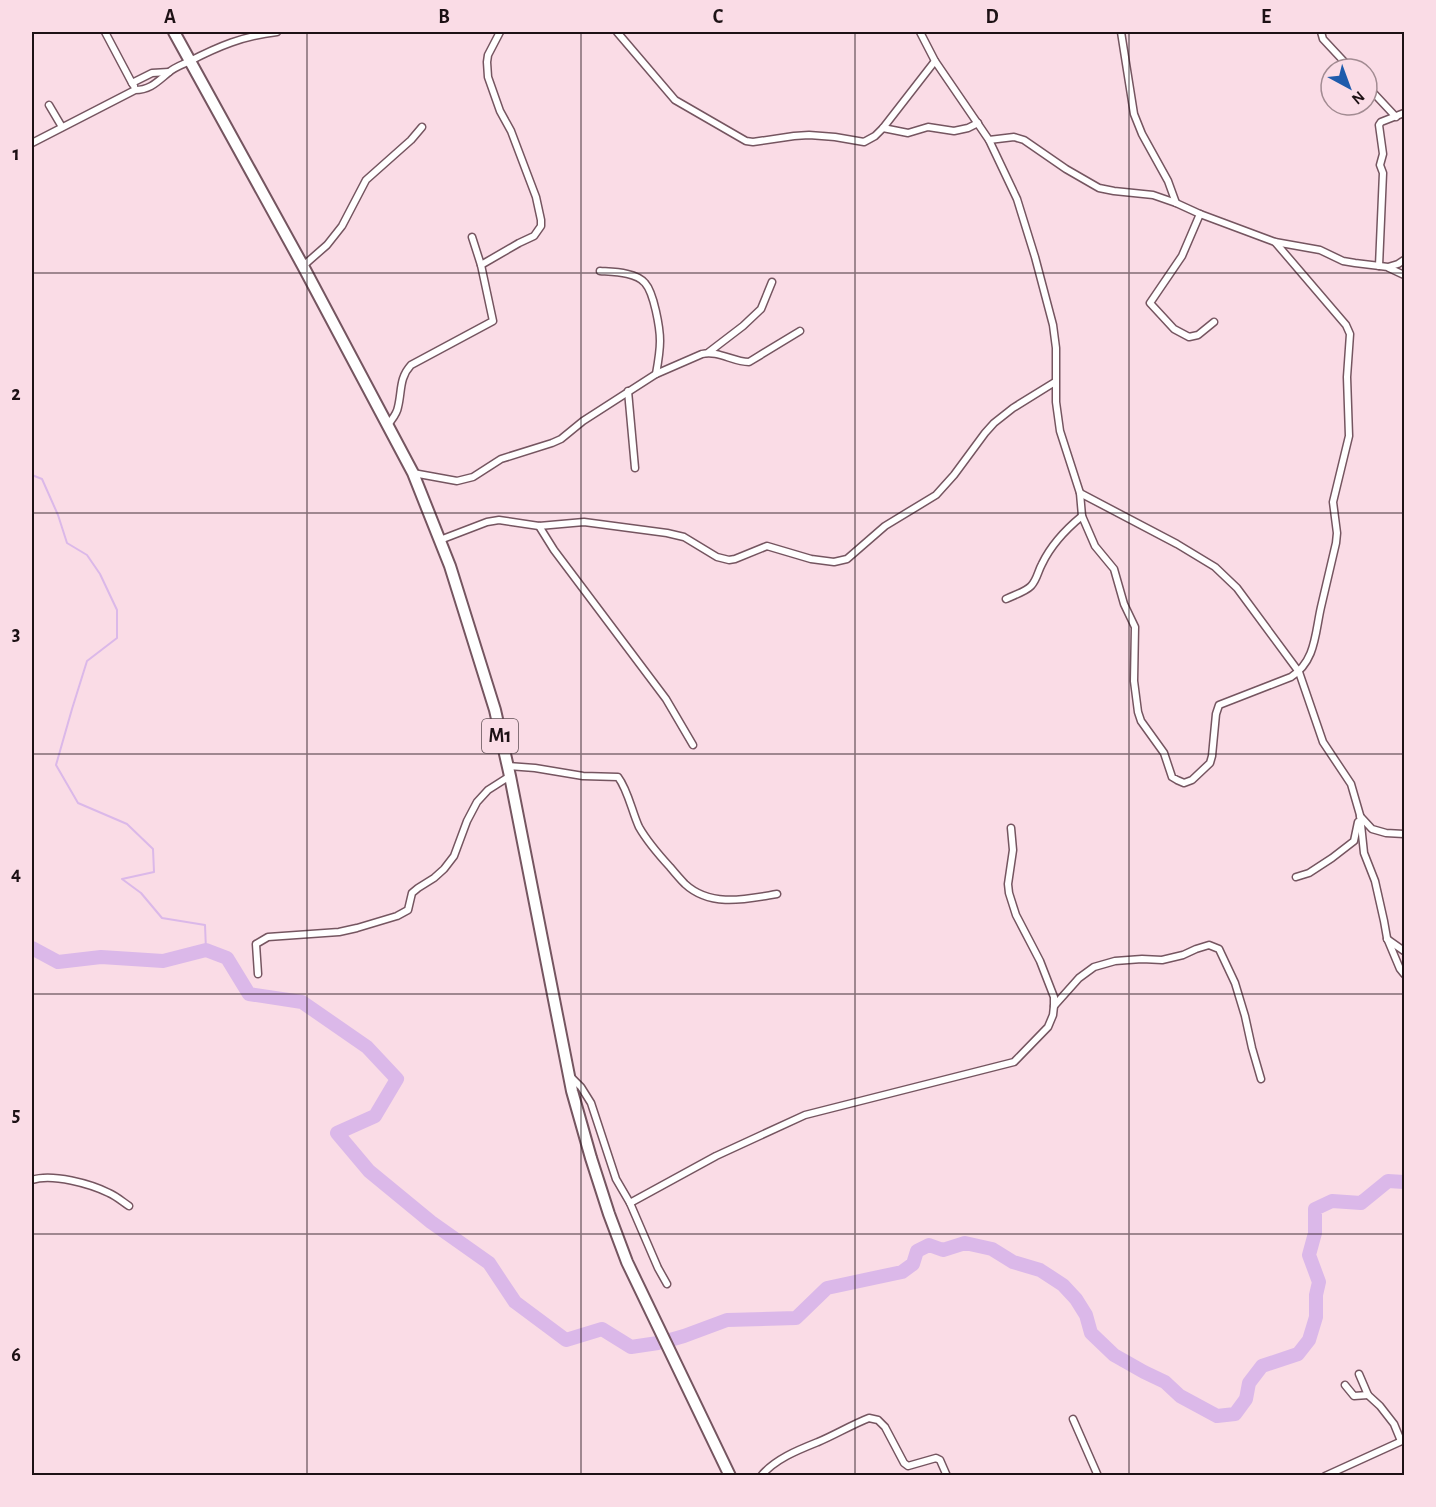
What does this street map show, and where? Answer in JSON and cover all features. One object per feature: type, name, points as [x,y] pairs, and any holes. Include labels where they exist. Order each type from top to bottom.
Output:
[{"type":"highway","name":"M1","points":[[174,32],[388,424],[413,473],[441,540],[495,710],[569,1076],[591,1158],[627,1262],[730,1476]]},
{"type":"street","points":[[105,32],[134,86],[144,90],[190,60],[230,42],[254,35],[277,32]]},
{"type":"street","points":[[481,265],[534,236],[541,226],[536,196],[511,131],[500,111],[488,76],[488,55],[500,32]]},
{"type":"street","points":[[617,32],[675,100],[746,141],[753,142],[809,135],[864,142],[884,128],[935,61]]},
{"type":"street","points":[[920,32],[935,61],[989,140],[1017,199],[1053,325],[1056,348],[1056,402],[1060,432],[1080,493],[1082,516],[1095,546],[1114,569],[1124,604],[1135,627],[1134,681],[1140,721],[1164,753],[1172,777],[1184,783],[1192,780],[1210,763],[1219,705],[1291,677],[1299,672],[1309,657],[1316,641],[1320,611],[1336,543],[1333,502],[1349,436],[1347,376],[1350,334],[1346,325],[1275,242]]},
{"type":"street","points":[[1121,32],[1134,114],[1142,134],[1168,181],[1176,203]]},
{"type":"street","points":[[1321,32],[1323,39],[1340,57]]},
{"type":"street","points":[[32,143],[134,86],[152,73],[169,72]]},
{"type":"street","points":[[1379,99],[1396,117]]},
{"type":"street","points":[[49,105],[62,127]]},
{"type":"street","points":[[1379,266],[1383,174],[1380,165],[1383,154],[1379,125],[1381,122],[1404,113]]},
{"type":"street","points":[[884,128],[908,133],[928,127],[954,131],[978,123]]},
{"type":"street","points":[[303,266],[327,245],[342,226],[366,180],[411,140],[422,127]]},
{"type":"street","points":[[989,140],[1014,137],[1024,140],[1099,188],[1153,195],[1275,242],[1320,249],[1343,261],[1387,267],[1404,260]]},
{"type":"street","points":[[1200,214],[1182,256],[1150,303],[1174,329],[1189,337],[1198,335],[1214,322]]},
{"type":"street","points":[[388,424],[398,409],[402,379],[405,371],[411,365],[493,321],[481,265],[472,237]]},
{"type":"street","points":[[1387,267],[1404,275]]},
{"type":"street","points":[[600,271],[625,273],[645,282],[651,294],[660,339],[656,374]]},
{"type":"street","points":[[413,473],[457,481],[473,477],[501,459],[561,439],[583,421],[656,374],[709,352],[761,309],[772,282]]},
{"type":"street","points":[[709,352],[749,362],[800,331]]},
{"type":"street","points":[[441,540],[487,522],[499,520],[538,526],[584,522],[684,537],[717,557],[729,560],[767,546],[811,559],[834,562],[847,559],[885,526],[936,495],[994,423],[1013,408],[1055,382]]},
{"type":"street","points":[[628,391],[635,468]]},
{"type":"street","points":[[1080,493],[1177,544],[1215,567],[1237,588],[1299,672],[1323,742],[1351,784],[1360,815],[1364,853],[1375,881],[1387,938],[1404,974]]},
{"type":"street","points":[[1006,599],[1029,588],[1053,544],[1082,516]]},
{"type":"street","points":[[538,526],[666,699],[693,745]]},
{"type":"street","points":[[258,974],[256,944],[268,937],[339,932],[397,916],[408,910],[412,893],[434,878],[454,856],[477,802],[508,771],[535,768],[583,776],[618,777],[622,781],[641,830],[687,886],[707,898],[737,901],[777,894]]},
{"type":"street","points":[[1360,815],[1372,829],[1404,834]]},
{"type":"street","points":[[1296,878],[1309,873],[1354,841],[1360,815]]},
{"type":"street","points":[[630,1203],[716,1156],[805,1115],[1014,1062],[1048,1027],[1054,1006],[1040,961],[1017,915],[1009,893],[1008,884],[1013,850],[1011,828]]},
{"type":"street","points":[[1387,938],[1404,951]]},
{"type":"street","points":[[1054,1006],[1079,978],[1094,967],[1114,961],[1162,960],[1184,955],[1209,945],[1219,949],[1235,983],[1261,1079]]},
{"type":"street","points":[[569,1076],[581,1086],[591,1103],[616,1179],[630,1203],[658,1268],[668,1284]]},
{"type":"street","points":[[32,1180],[40,1177],[79,1182],[109,1193],[129,1206]]},
{"type":"street","points":[[1325,1476],[1403,1440],[1380,1406],[1368,1395],[1359,1374]]},
{"type":"street","points":[[1345,1386],[1353,1396],[1368,1395]]},
{"type":"street","points":[[761,1476],[780,1460],[804,1447],[869,1418],[878,1420],[885,1427],[904,1463],[908,1466],[936,1458],[940,1460],[947,1476]]},
{"type":"street","points":[[1073,1419],[1098,1476]]},
{"type":"waterway","points":[[32,475],[42,479],[58,515],[67,543],[87,555],[100,574],[117,610],[117,638],[87,661],[56,765],[78,803],[127,824],[153,849],[154,872],[122,879],[141,893],[162,918],[205,925],[206,950]]},
{"type":"waterway","points":[[32,948],[58,962],[101,957],[163,961],[206,950],[227,958],[249,994],[302,1002],[367,1047],[397,1079],[375,1116],[337,1133],[369,1171],[431,1222],[489,1263],[515,1302],[566,1340],[602,1329],[631,1347],[658,1343]]},
{"type":"waterway","points":[[670,1340],[727,1320],[796,1318],[827,1288],[902,1272],[913,1264],[917,1251],[929,1245],[943,1250],[965,1243],[992,1249],[1013,1262],[1040,1270],[1063,1285],[1076,1299],[1086,1315],[1091,1333],[1114,1355],[1165,1382],[1180,1396],[1217,1416],[1235,1414],[1246,1399],[1249,1383],[1262,1366],[1298,1354],[1309,1340],[1316,1317],[1316,1295],[1319,1282],[1309,1255],[1315,1233],[1315,1209],[1332,1201],[1361,1203],[1388,1181],[1404,1182]]}]
